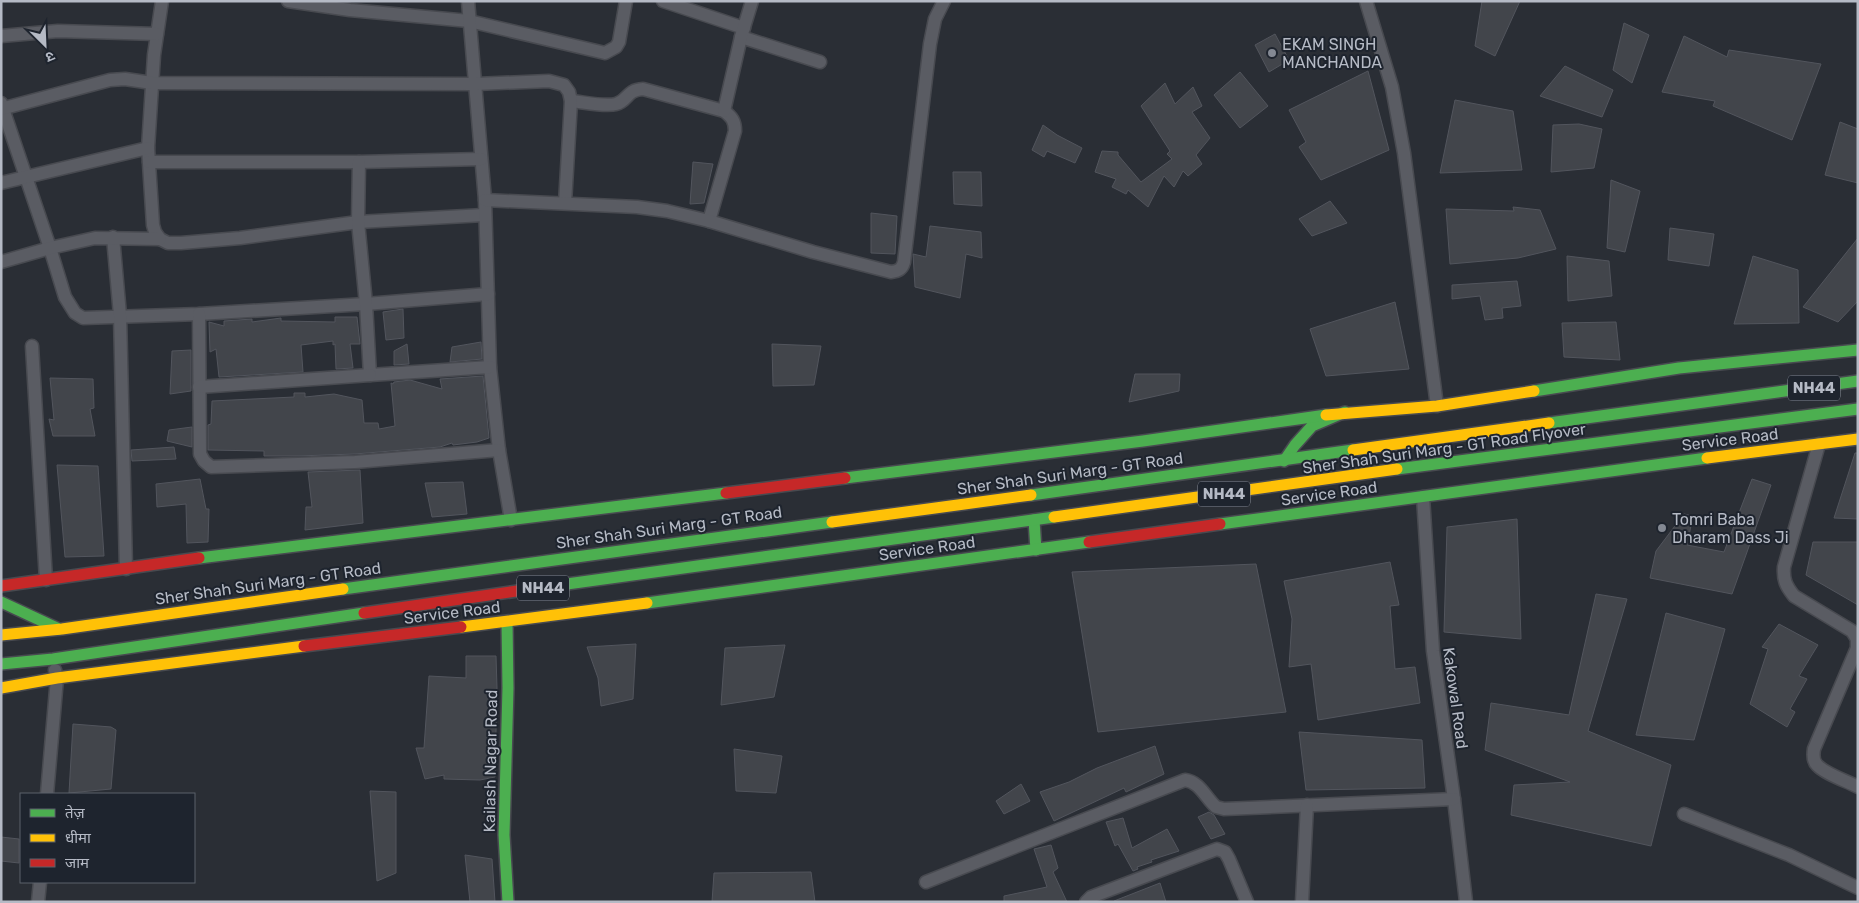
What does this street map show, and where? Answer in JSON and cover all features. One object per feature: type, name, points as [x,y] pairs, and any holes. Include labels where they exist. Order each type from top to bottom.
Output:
[{"type":"main road","points":[[1,586],[217,556],[1143,441],[1344,412],[1437,406],[1679,368],[1858,350]]},
{"type":"main road","name":"Sher Shah Suri Marg - GT Road Flyover","points":[[1284,461],[1424,439],[1858,381]]},
{"type":"main road","name":"Sher Shah Suri Marg - GT Road Flyover","points":[[1034,520],[1414,467],[1858,409]]},
{"type":"main road","points":[[1284,461],[1295,444],[1312,426],[1344,412]]},
{"type":"main road","name":"Service Road","points":[[1,688],[56,678],[316,644],[507,622],[1858,439]]},
{"type":"main road","name":"Sher Shah Suri Marg - GT Road","points":[[59,629],[519,564],[1284,461]]},
{"type":"main road","points":[[1034,520],[1036,550]]},
{"type":"main road","name":"NH44","points":[[1,664],[53,659],[510,592],[1034,520]]},
{"type":"main road","points":[[1,602],[59,629]]},
{"type":"main road","name":"Kailash Nagar Road","points":[[507,622],[508,688],[504,835],[508,902]]},
{"type":"main road","name":"NH44","points":[[1,635],[59,629]]},
{"type":"street","points":[[160,239],[153,225],[148,148],[152,83],[162,1]]},
{"type":"street","points":[[288,1],[350,10],[469,21],[605,53],[616,47],[619,42],[626,1]]},
{"type":"street","points":[[468,1],[485,200],[490,367],[499,450],[511,520]]},
{"type":"street","points":[[663,1],[820,62]]},
{"type":"street","points":[[724,111],[742,32],[752,1]]},
{"type":"street","points":[[485,200],[636,207],[667,211],[709,221],[813,252],[891,272],[898,271],[902,268],[930,44],[935,19],[944,1]]},
{"type":"street","points":[[1366,1],[1390,77],[1396,106],[1437,406]]},
{"type":"street","points":[[1,36],[58,31],[157,34]]},
{"type":"street","points":[[488,294],[366,304],[199,314],[83,318],[75,313],[65,297],[2,107],[110,80],[125,79],[152,83],[476,84],[549,80],[564,85],[569,92],[571,101],[565,203]]},
{"type":"street","points":[[571,101],[613,105],[622,101],[630,92],[636,89],[643,89],[724,111],[732,117],[735,131],[709,221]]},
{"type":"street","points":[[1,183],[148,148]]},
{"type":"street","points":[[149,162],[359,162],[481,158]]},
{"type":"street","points":[[359,162],[358,222],[366,304],[370,375]]},
{"type":"street","points":[[1,262],[95,238],[160,239],[168,243],[181,243],[240,238],[358,222],[484,215]]},
{"type":"street","points":[[112,237],[120,316],[126,569]]},
{"type":"street","points":[[199,314],[200,454],[211,467],[356,462],[499,450]]},
{"type":"street","points":[[32,346],[46,580]]},
{"type":"street","points":[[199,387],[490,367]]},
{"type":"street","points":[[1819,444],[1784,567],[1783,578],[1787,588],[1794,596],[1852,631],[1857,639],[1857,648],[1814,750],[1813,757],[1816,765],[1823,770],[1858,787]]},
{"type":"street","name":"Kakowal Road","points":[[1423,497],[1433,651],[1454,799],[1466,902]]},
{"type":"street","points":[[47,793],[56,678],[53,659]]},
{"type":"street","points":[[926,882],[1185,780],[1193,781],[1216,807],[1224,809],[1454,799]]},
{"type":"street","points":[[1302,902],[1307,805]]},
{"type":"street","points":[[1684,814],[1788,855],[1858,888]]},
{"type":"street","points":[[1086,902],[1091,897],[1217,849],[1224,852],[1230,859],[1247,902]]},
{"type":"street","points":[[38,902],[40,883]]},
{"type":"building","points":[[1482,1],[1520,1],[1495,56],[1475,46]]},
{"type":"building","points":[[1624,23],[1649,35],[1632,83],[1613,70]]},
{"type":"building","name":"EKAM SINGH MANCHANDA","points":[[1275,34],[1289,60],[1269,72],[1255,45]]},
{"type":"building","points":[[1684,36],[1727,57],[1729,50],[1821,64],[1792,140],[1713,106],[1715,101],[1662,92]]},
{"type":"building","points":[[1565,66],[1613,90],[1602,117],[1540,96]]},
{"type":"building","points":[[1368,71],[1389,150],[1321,180],[1299,147],[1306,142],[1289,110]]},
{"type":"building","points":[[1240,72],[1268,106],[1240,128],[1214,95]]},
{"type":"building","points":[[1165,83],[1175,104],[1193,87],[1202,106],[1192,112],[1210,138],[1196,155],[1202,164],[1188,176],[1183,171],[1174,187],[1164,176],[1148,207],[1128,190],[1126,194],[1112,187],[1116,179],[1095,172],[1102,151],[1118,152],[1118,155],[1141,182],[1172,159],[1167,154],[1170,151],[1141,106]]},
{"type":"building","points":[[1455,100],[1513,111],[1522,170],[1440,173]]},
{"type":"building","points":[[1840,122],[1858,129],[1858,183],[1825,175]]},
{"type":"building","points":[[1579,124],[1602,129],[1594,168],[1551,172],[1553,125]]},
{"type":"building","points":[[1043,125],[1057,135],[1082,148],[1075,163],[1047,151],[1044,157],[1032,150]]},
{"type":"building","points":[[693,162],[713,164],[704,203],[690,204]]},
{"type":"building","points":[[953,172],[981,172],[982,206],[954,204]]},
{"type":"building","points":[[1611,180],[1640,191],[1625,252],[1607,248]]},
{"type":"building","points":[[1330,201],[1347,223],[1312,236],[1299,219]]},
{"type":"building","points":[[1513,207],[1540,210],[1556,249],[1518,258],[1450,264],[1446,209],[1514,211]]},
{"type":"building","points":[[871,213],[897,216],[895,254],[871,253]]},
{"type":"building","points":[[930,226],[981,232],[982,258],[966,254],[960,298],[915,287],[913,254],[926,257]]},
{"type":"building","points":[[1670,228],[1714,234],[1709,266],[1668,260]]},
{"type":"building","points":[[1858,238],[1858,301],[1838,322],[1803,307]]},
{"type":"building","points":[[1567,256],[1609,261],[1612,296],[1568,301]]},
{"type":"building","points":[[1753,256],[1798,270],[1799,323],[1734,324]]},
{"type":"building","points":[[1517,281],[1521,306],[1502,308],[1503,318],[1485,320],[1480,296],[1452,299],[1452,285]]},
{"type":"building","points":[[1395,302],[1409,369],[1326,376],[1310,329]]},
{"type":"building","points":[[403,309],[404,338],[386,340],[383,312]]},
{"type":"building","points":[[335,317],[357,317],[360,344],[350,344],[353,368],[336,369],[335,344],[333,345],[333,341],[301,345],[303,372],[219,377],[216,349],[210,352],[209,322],[224,326],[224,321],[252,319],[252,322],[281,318],[281,321],[335,322]]},
{"type":"building","points":[[1616,322],[1620,360],[1564,357],[1562,323]]},
{"type":"building","points":[[481,342],[482,359],[450,362],[452,347]]},
{"type":"building","points":[[407,344],[409,364],[394,365],[394,351]]},
{"type":"building","points":[[772,344],[821,346],[814,385],[773,386]]},
{"type":"building","points":[[191,350],[191,391],[170,394],[172,351]]},
{"type":"building","points":[[1135,374],[1180,374],[1179,391],[1129,402]]},
{"type":"building","points":[[483,376],[489,438],[477,442],[355,454],[298,456],[264,456],[264,451],[208,450],[208,425],[211,424],[212,401],[294,397],[294,393],[305,393],[305,397],[334,394],[362,400],[364,423],[378,423],[379,429],[395,426],[391,383],[410,380],[442,389],[440,379]]},
{"type":"building","points":[[50,378],[93,379],[94,408],[90,409],[95,436],[53,436],[49,419],[54,420]]},
{"type":"building","points":[[192,427],[192,447],[167,441],[169,430]]},
{"type":"building","points":[[174,447],[176,459],[132,461],[131,450]]},
{"type":"building","points":[[1855,453],[1858,453],[1858,519],[1834,518]]},
{"type":"building","points":[[57,465],[98,466],[104,556],[65,557]]},
{"type":"building","points":[[360,470],[363,523],[305,530],[306,507],[312,507],[308,472]]},
{"type":"building","points":[[200,479],[206,509],[209,509],[208,542],[187,543],[186,504],[157,507],[156,484]]},
{"type":"building","points":[[1752,479],[1771,485],[1732,594],[1650,578],[1656,551],[1684,514],[1693,516],[1687,545],[1724,552]]},
{"type":"building","points":[[463,482],[467,514],[432,517],[425,483]]},
{"type":"building","points":[[1517,519],[1521,639],[1444,632],[1447,527]]},
{"type":"building","points":[[1813,542],[1858,542],[1858,605],[1806,575]]},
{"type":"building","points":[[1390,562],[1399,605],[1390,606],[1395,669],[1415,667],[1420,703],[1318,720],[1311,664],[1289,667],[1292,619],[1284,581]]},
{"type":"building","points":[[1256,564],[1286,712],[1098,732],[1072,572]]},
{"type":"building","points":[[1596,594],[1627,599],[1588,731],[1671,765],[1651,846],[1511,815],[1514,785],[1570,782],[1485,750],[1491,703],[1569,715]]},
{"type":"building","points":[[1666,613],[1725,629],[1694,740],[1636,735]]},
{"type":"building","points":[[1779,624],[1818,645],[1799,676],[1807,679],[1790,709],[1795,712],[1787,727],[1750,704],[1768,649],[1762,647]]},
{"type":"building","points":[[636,644],[633,699],[601,706],[598,678],[587,647]]},
{"type":"building","points":[[785,645],[774,697],[721,705],[725,648]]},
{"type":"building","points":[[466,656],[496,656],[495,777],[480,780],[444,779],[444,775],[425,779],[416,748],[424,748],[429,676],[466,678]]},
{"type":"building","points":[[73,724],[111,727],[116,730],[111,789],[69,793]]},
{"type":"building","points":[[1299,732],[1422,740],[1425,788],[1306,790]]},
{"type":"building","points":[[1155,746],[1164,774],[1126,792],[1124,788],[1054,821],[1040,792]]},
{"type":"building","points":[[734,749],[782,756],[776,793],[736,791]]},
{"type":"building","points":[[1021,784],[1030,801],[1004,814],[996,801]]},
{"type":"building","points":[[370,791],[396,792],[396,873],[377,881]]},
{"type":"building","points":[[1209,812],[1214,815],[1225,834],[1211,839],[1198,817]]},
{"type":"building","points":[[1123,818],[1132,848],[1167,829],[1179,851],[1151,860],[1152,862],[1137,867],[1138,869],[1133,871],[1118,844],[1115,846],[1106,822]]},
{"type":"building","points":[[1,837],[19,839],[19,863],[1,861]]},
{"type":"building","points":[[1051,845],[1058,868],[1053,872],[1067,902],[1004,902],[1004,896],[1047,887],[1034,849]]},
{"type":"building","points":[[465,855],[492,859],[495,902],[470,902]]},
{"type":"building","points":[[811,872],[815,902],[712,902],[714,873]]},
{"type":"building","points":[[1160,883],[1166,902],[1114,902],[1114,901]]},
{"type":"traffic: fast","points":[[1534,391],[1679,368],[1858,350]]},
{"type":"traffic: fast","points":[[1549,423],[1858,381]]},
{"type":"traffic: fast","points":[[1397,469],[1858,409]]},
{"type":"traffic: fast","points":[[1284,461],[1312,426],[1345,412]]},
{"type":"traffic: fast","points":[[845,478],[1143,441],[1326,415]]},
{"type":"traffic: fast","points":[[1031,495],[1353,450]]},
{"type":"traffic: fast","points":[[1220,524],[1707,458]]},
{"type":"traffic: fast","points":[[199,558],[726,493]]},
{"type":"traffic: fast","points":[[545,587],[1054,517]]},
{"type":"traffic: fast","points":[[1034,520],[1036,550]]},
{"type":"traffic: fast","points":[[343,589],[832,522]]},
{"type":"traffic: fast","points":[[647,603],[1089,542]]},
{"type":"traffic: fast","points":[[1,602],[59,629]]},
{"type":"traffic: fast","points":[[1,664],[53,659],[364,613]]},
{"type":"traffic: fast","points":[[507,622],[508,688],[504,835],[508,902]]},
{"type":"traffic: slow","points":[[1326,415],[1437,406],[1534,391]]},
{"type":"traffic: slow","points":[[1353,450],[1549,423]]},
{"type":"traffic: slow","points":[[1707,458],[1858,439]]},
{"type":"traffic: slow","points":[[1054,517],[1397,469]]},
{"type":"traffic: slow","points":[[832,522],[1031,495]]},
{"type":"traffic: slow","points":[[1,635],[62,629],[343,589]]},
{"type":"traffic: slow","points":[[461,627],[647,603]]},
{"type":"traffic: slow","points":[[1,688],[57,678],[304,646]]},
{"type":"traffic: jam","points":[[726,493],[845,478]]},
{"type":"traffic: jam","points":[[1089,542],[1220,524]]},
{"type":"traffic: jam","points":[[1,586],[199,558]]},
{"type":"traffic: jam","points":[[364,613],[545,587]]},
{"type":"traffic: jam","points":[[304,646],[461,627]]},
{"type":"place","name":"EKAM SINGH MANCHANDA","points":[[1272,53]]},
{"type":"place","name":"Tomri Baba Dharam Dass Ji","points":[[1662,528]]}]
